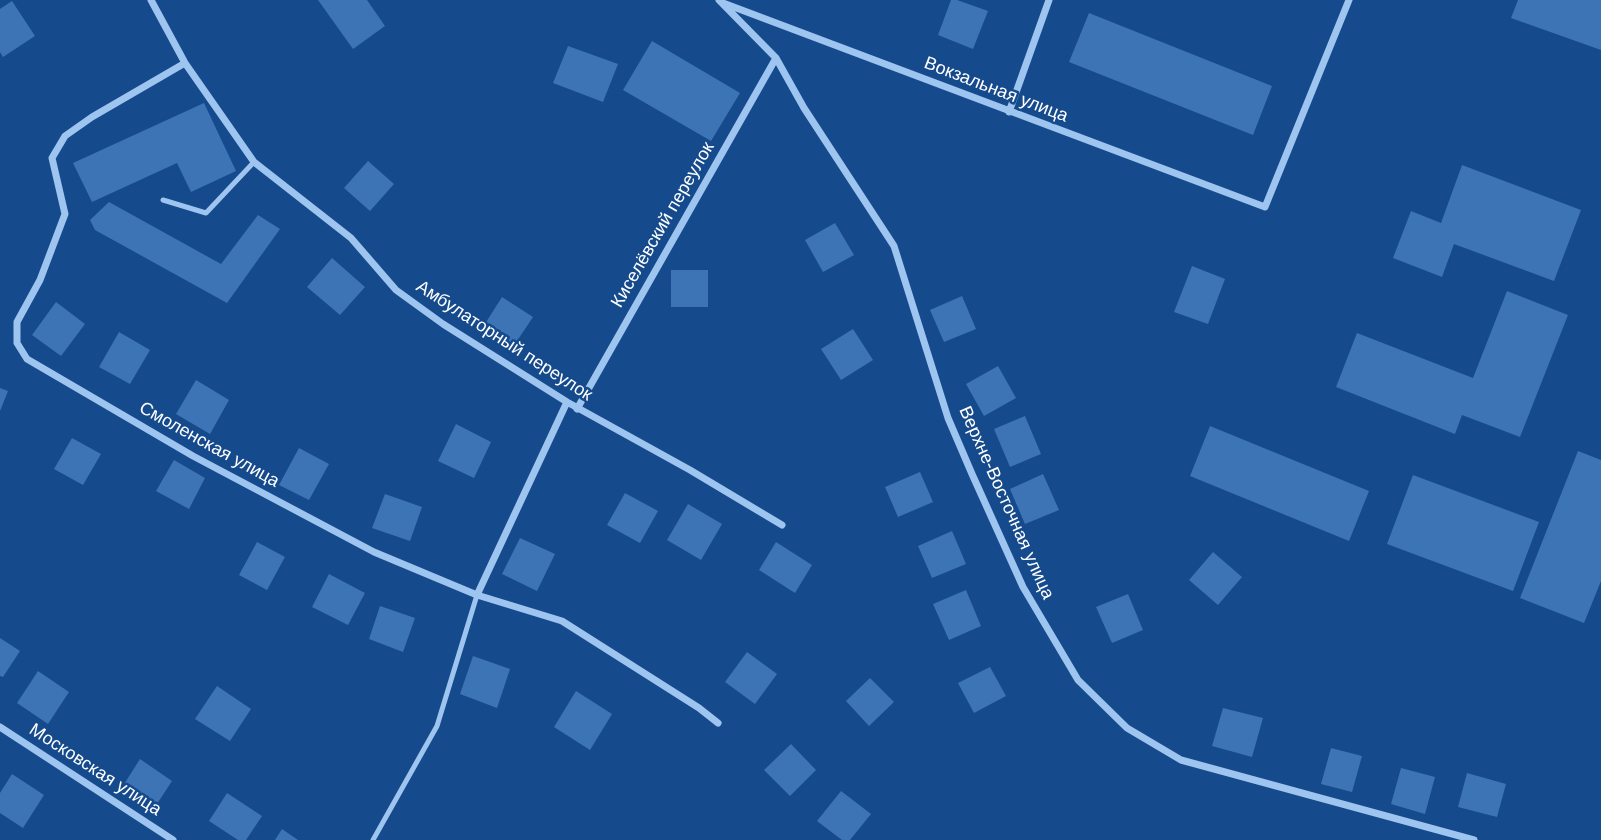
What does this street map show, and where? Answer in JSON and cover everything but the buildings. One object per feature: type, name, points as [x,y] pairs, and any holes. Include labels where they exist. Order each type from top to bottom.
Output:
[{"type":"street","name":"Амбулаторный переулок","points":[[151,0],[185,63],[254,162],[351,238],[396,289],[443,324],[577,409],[690,470],[782,525]]},
{"type":"street","name":"Вокзальная улица","points":[[718,0],[1265,207],[1349,0]]},
{"type":"street","name":"Верхне-Восточная улица","points":[[718,0],[776,58],[804,108],[894,246],[948,418],[967,463],[1023,587],[1078,680],[1127,728],[1181,760],[1474,840]]},
{"type":"street","points":[[1009,112],[1049,0]]},
{"type":"street","name":"Киселёвский переулок","points":[[577,409],[776,58]]},
{"type":"street","name":"Смоленская улица","points":[[185,63],[65,135],[52,158],[65,214],[40,281],[17,322],[17,343],[27,359],[193,456],[374,552],[477,595],[562,621],[699,708],[718,723]]},
{"type":"street","points":[[477,595],[567,402]]},
{"type":"street","name":"Московская улица","points":[[0,727],[173,840]]},
{"type":"lane","points":[[163,200],[206,213],[254,162]]},
{"type":"lane","points":[[373,840],[438,726],[477,595]]}]
